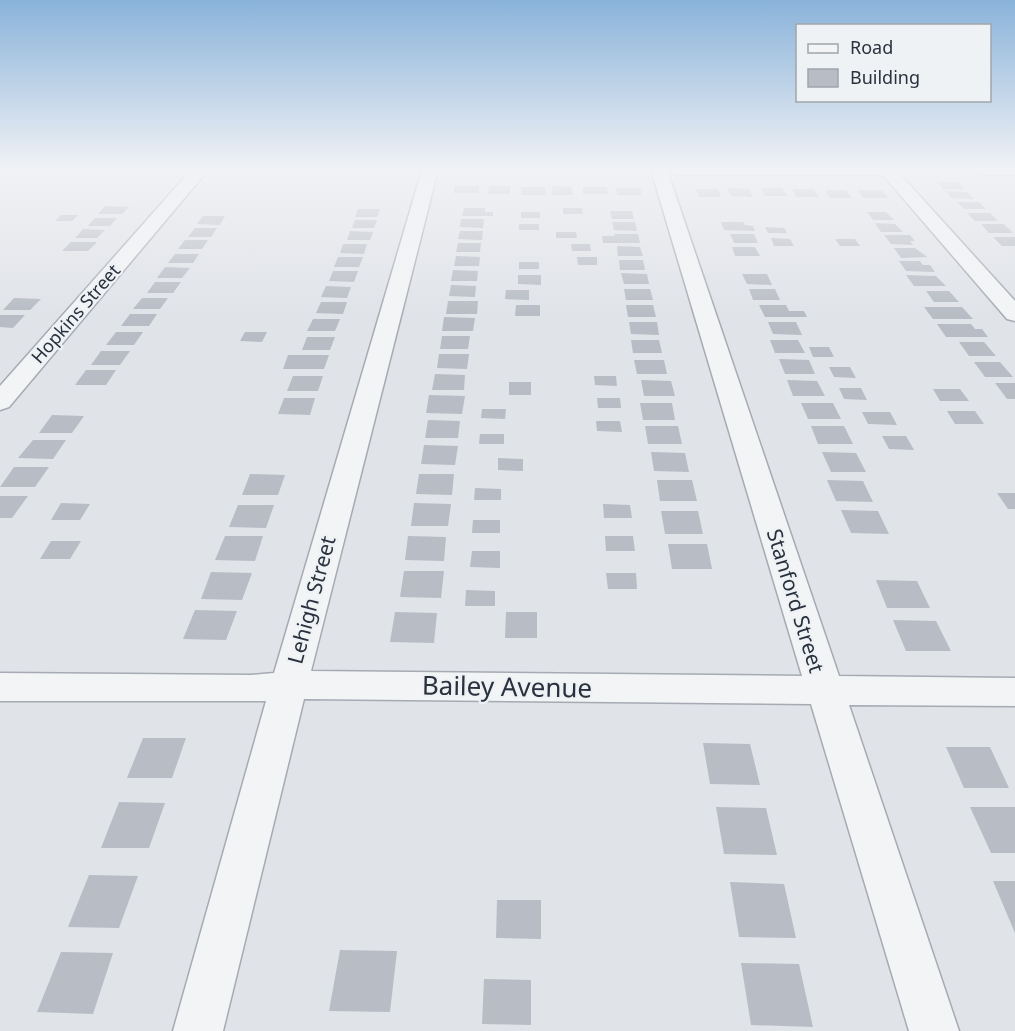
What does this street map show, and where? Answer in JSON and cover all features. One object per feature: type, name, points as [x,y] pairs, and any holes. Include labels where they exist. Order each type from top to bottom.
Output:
[{"type":"street","name":"Hopkins Street","points":[[0,402],[159,218]]},
{"type":"street","name":"Lehigh Street","points":[[198,1031],[289,685],[417,218]]},
{"type":"street","name":"Stanford Street","points":[[674,218],[934,1031]]},
{"type":"street","points":[[930,218],[1015,314]]},
{"type":"street","name":"Bailey Avenue","points":[[0,687],[251,689],[289,685],[1015,692]]},
{"type":"building","points":[[58,218],[75,218],[72,221],[55,221]]},
{"type":"building","points":[[95,218],[117,218],[110,226],[88,226]]},
{"type":"building","points":[[201,218],[224,218],[220,225],[197,224]]},
{"type":"building","points":[[872,218],[894,220],[873,220]]},
{"type":"building","points":[[972,218],[995,218],[998,221],[975,221]]},
{"type":"building","points":[[461,219],[484,219],[483,228],[460,227]]},
{"type":"building","points":[[355,220],[377,220],[374,228],[352,228]]},
{"type":"building","points":[[612,222],[635,222],[637,231],[614,230]]},
{"type":"building","points":[[721,222],[743,222],[745,225],[753,226],[755,231],[724,230]]},
{"type":"building","points":[[875,223],[895,224],[903,232],[881,232]]},
{"type":"building","points":[[519,224],[539,224],[539,230],[519,230]]},
{"type":"building","points":[[981,224],[1004,224],[1013,233],[989,233]]},
{"type":"building","points":[[765,227],[784,228],[787,233],[768,233]]},
{"type":"building","points":[[195,228],[217,228],[211,237],[188,237]]},
{"type":"building","points":[[83,229],[105,230],[97,238],[75,238]]},
{"type":"building","points":[[350,231],[373,232],[370,240],[347,240]]},
{"type":"building","points":[[460,231],[483,231],[482,240],[458,239]]},
{"type":"building","points":[[556,232],[576,232],[577,238],[556,238]]},
{"type":"building","points":[[614,234],[638,234],[640,243],[603,243],[602,236],[615,236]]},
{"type":"building","points":[[730,234],[754,234],[758,243],[734,243]]},
{"type":"building","points":[[884,235],[910,235],[915,241],[910,241],[913,245],[891,244]]},
{"type":"building","points":[[993,237],[1015,237],[1015,246],[1002,246]]},
{"type":"building","points":[[771,238],[790,239],[794,246],[774,246]]},
{"type":"building","points":[[835,239],[855,239],[860,246],[840,246]]},
{"type":"building","points":[[185,240],[208,240],[202,249],[178,249]]},
{"type":"building","points":[[71,242],[97,242],[88,251],[62,251]]},
{"type":"building","points":[[458,243],[481,243],[480,252],[456,252]]},
{"type":"building","points":[[343,244],[367,244],[364,254],[340,253]]},
{"type":"building","points":[[571,244],[590,244],[591,251],[572,251]]},
{"type":"building","points":[[617,246],[640,247],[643,256],[618,256]]},
{"type":"building","points":[[732,247],[755,247],[760,256],[735,256]]},
{"type":"building","points":[[894,248],[915,248],[927,257],[901,258]]},
{"type":"building","points":[[175,254],[199,254],[193,263],[168,263]]},
{"type":"building","points":[[456,256],[480,257],[479,266],[454,266]]},
{"type":"building","points":[[338,257],[363,257],[359,267],[334,267]]},
{"type":"building","points":[[577,257],[597,257],[597,265],[578,265]]},
{"type":"building","points":[[619,260],[643,260],[645,270],[620,270]]},
{"type":"building","points":[[899,261],[920,261],[923,265],[930,265],[935,272],[906,271]]},
{"type":"building","points":[[519,262],[539,262],[539,269],[519,269]]},
{"type":"building","points":[[165,267],[190,268],[182,278],[157,278]]},
{"type":"building","points":[[453,270],[478,271],[477,281],[451,281]]},
{"type":"building","points":[[333,271],[358,271],[354,282],[329,281]]},
{"type":"building","points":[[621,273],[647,274],[649,284],[624,284]]},
{"type":"building","points":[[742,274],[767,274],[772,285],[747,284]]},
{"type":"building","points":[[518,275],[541,275],[541,285],[518,284]]},
{"type":"building","points":[[906,275],[936,276],[946,286],[914,286]]},
{"type":"building","points":[[155,282],[181,282],[173,293],[147,293]]},
{"type":"building","points":[[451,285],[476,286],[475,297],[449,296]]},
{"type":"building","points":[[326,286],[351,287],[347,298],[321,297]]},
{"type":"building","points":[[624,289],[650,289],[653,300],[626,300]]},
{"type":"building","points":[[749,289],[775,289],[780,300],[753,300]]},
{"type":"building","points":[[506,290],[529,290],[529,300],[505,299]]},
{"type":"building","points":[[926,291],[949,291],[959,302],[934,302]]},
{"type":"building","points":[[14,298],[41,299],[30,310],[3,310]]},
{"type":"building","points":[[142,298],[168,298],[160,309],[133,309]]},
{"type":"building","points":[[448,301],[478,301],[477,314],[446,314]]},
{"type":"building","points":[[321,302],[347,302],[343,314],[316,313]]},
{"type":"building","points":[[516,305],[540,305],[540,316],[515,316]]},
{"type":"building","points":[[626,305],[653,305],[656,317],[628,317]]},
{"type":"building","points":[[759,305],[786,305],[789,311],[804,311],[807,317],[765,317]]},
{"type":"building","points":[[924,307],[962,307],[973,319],[933,319]]},
{"type":"building","points":[[130,314],[157,314],[149,326],[121,326]]},
{"type":"building","points":[[0,315],[25,315],[13,328],[0,327]]},
{"type":"building","points":[[444,317],[475,318],[473,331],[442,331]]},
{"type":"building","points":[[313,319],[340,319],[335,331],[307,331]]},
{"type":"building","points":[[629,322],[657,322],[659,335],[631,334]]},
{"type":"building","points":[[768,322],[796,322],[802,335],[773,334]]},
{"type":"building","points":[[937,324],[971,324],[975,329],[982,329],[988,337],[946,337]]},
{"type":"building","points":[[116,332],[143,332],[134,345],[106,345]]},
{"type":"building","points":[[245,332],[267,332],[262,342],[240,341]]},
{"type":"building","points":[[442,336],[470,336],[468,349],[440,349]]},
{"type":"building","points":[[307,337],[335,337],[330,350],[302,350]]},
{"type":"building","points":[[631,340],[659,340],[662,353],[633,353]]},
{"type":"building","points":[[770,340],[798,340],[805,353],[775,353]]},
{"type":"building","points":[[959,342],[984,342],[996,356],[969,356]]},
{"type":"building","points":[[809,347],[829,347],[834,357],[813,357]]},
{"type":"building","points":[[101,351],[130,351],[120,365],[91,365]]},
{"type":"building","points":[[439,354],[469,354],[467,369],[437,368]]},
{"type":"building","points":[[288,355],[329,355],[324,369],[283,369]]},
{"type":"building","points":[[779,359],[809,360],[815,374],[785,374]]},
{"type":"building","points":[[634,360],[664,360],[667,374],[637,374]]},
{"type":"building","points":[[974,362],[1000,362],[1013,377],[985,377]]},
{"type":"building","points":[[829,367],[850,367],[856,378],[834,377]]},
{"type":"building","points":[[86,370],[116,370],[106,385],[75,385]]},
{"type":"building","points":[[435,374],[465,375],[464,390],[432,390]]},
{"type":"building","points":[[293,376],[323,376],[318,391],[287,391]]},
{"type":"building","points":[[594,376],[616,376],[617,386],[595,385]]},
{"type":"building","points":[[641,380],[671,381],[675,396],[644,396]]},
{"type":"building","points":[[787,380],[817,381],[825,396],[793,396]]},
{"type":"building","points":[[509,382],[531,382],[531,395],[509,395]]},
{"type":"building","points":[[995,383],[1015,383],[1015,399],[1007,399]]},
{"type":"building","points":[[839,388],[861,388],[867,400],[844,399]]},
{"type":"building","points":[[933,389],[960,389],[969,401],[940,401]]},
{"type":"building","points":[[429,395],[465,396],[462,414],[426,413]]},
{"type":"building","points":[[284,398],[315,398],[310,415],[278,414]]},
{"type":"building","points":[[597,398],[620,398],[621,408],[598,408]]},
{"type":"building","points":[[640,403],[672,403],[675,420],[643,420]]},
{"type":"building","points":[[801,403],[833,403],[841,419],[808,419]]},
{"type":"building","points":[[482,409],[506,409],[505,419],[481,418]]},
{"type":"building","points":[[947,411],[975,411],[984,424],[955,424]]},
{"type":"building","points":[[862,412],[890,412],[897,425],[868,424]]},
{"type":"building","points":[[52,415],[84,416],[72,433],[39,433]]},
{"type":"building","points":[[428,420],[460,421],[458,438],[425,438]]},
{"type":"building","points":[[596,421],[620,421],[622,432],[597,431]]},
{"type":"building","points":[[645,426],[678,426],[682,444],[648,444]]},
{"type":"building","points":[[811,426],[844,426],[853,444],[818,444]]},
{"type":"building","points":[[480,434],[504,434],[504,444],[479,444]]},
{"type":"building","points":[[882,436],[906,436],[914,450],[889,449]]},
{"type":"building","points":[[33,440],[66,440],[53,459],[18,458]]},
{"type":"building","points":[[424,445],[458,446],[455,465],[421,464]]},
{"type":"building","points":[[651,452],[685,453],[689,472],[654,471]]},
{"type":"building","points":[[822,452],[856,453],[866,472],[831,472]]},
{"type":"building","points":[[498,458],[523,459],[523,471],[498,470]]},
{"type":"building","points":[[14,467],[49,467],[35,487],[0,487]]},
{"type":"building","points":[[250,474],[285,475],[278,495],[242,495]]},
{"type":"building","points":[[419,474],[454,474],[452,495],[416,494]]},
{"type":"building","points":[[657,480],[692,480],[697,501],[660,501]]},
{"type":"building","points":[[827,480],[863,481],[873,502],[836,501]]},
{"type":"building","points":[[475,488],[501,489],[501,500],[474,500]]},
{"type":"building","points":[[997,493],[1015,493],[1015,509],[1008,509]]},
{"type":"building","points":[[0,496],[28,496],[12,518],[0,518]]},
{"type":"building","points":[[61,503],[90,504],[80,520],[51,520]]},
{"type":"building","points":[[414,503],[451,504],[448,526],[411,526]]},
{"type":"building","points":[[603,504],[630,505],[632,518],[604,518]]},
{"type":"building","points":[[238,505],[274,505],[266,528],[229,527]]},
{"type":"building","points":[[841,510],[878,511],[889,534],[851,533]]},
{"type":"building","points":[[661,511],[698,511],[703,534],[665,534]]},
{"type":"building","points":[[473,520],[500,520],[500,533],[472,533]]},
{"type":"building","points":[[225,536],[263,536],[255,561],[215,560]]},
{"type":"building","points":[[408,536],[446,537],[444,561],[405,560]]},
{"type":"building","points":[[605,536],[633,536],[635,551],[606,551]]},
{"type":"building","points":[[51,541],[81,541],[70,559],[40,559]]},
{"type":"building","points":[[668,544],[707,544],[712,569],[672,569]]},
{"type":"building","points":[[472,551],[500,551],[500,568],[470,567]]},
{"type":"building","points":[[404,571],[444,571],[441,598],[400,597]]},
{"type":"building","points":[[211,572],[252,573],[242,600],[201,599]]},
{"type":"building","points":[[606,573],[636,573],[637,589],[608,589]]},
{"type":"building","points":[[876,580],[917,581],[930,608],[887,608]]},
{"type":"building","points":[[466,590],[495,591],[495,606],[465,606]]},
{"type":"building","points":[[195,610],[237,611],[226,640],[183,639]]},
{"type":"building","points":[[395,612],[437,613],[434,643],[390,642]]},
{"type":"building","points":[[506,612],[537,612],[537,638],[505,638]]},
{"type":"building","points":[[893,620],[936,621],[951,651],[906,651]]},
{"type":"building","points":[[143,738],[186,738],[172,778],[127,778]]},
{"type":"building","points":[[703,743],[750,744],[760,785],[710,784]]},
{"type":"building","points":[[946,747],[990,747],[1009,788],[964,788]]},
{"type":"building","points":[[119,802],[165,803],[149,848],[101,848]]},
{"type":"building","points":[[716,807],[766,808],[777,855],[724,854]]},
{"type":"building","points":[[970,807],[1015,807],[1015,853],[991,853]]},
{"type":"building","points":[[89,875],[138,876],[119,928],[68,927]]},
{"type":"building","points":[[993,881],[1015,881],[1015,933]]},
{"type":"building","points":[[730,882],[784,884],[796,938],[739,937]]},
{"type":"building","points":[[497,900],[541,900],[541,939],[496,938]]},
{"type":"building","points":[[340,950],[397,951],[390,1012],[329,1011]]},
{"type":"building","points":[[61,952],[113,953],[93,1014],[37,1012]]},
{"type":"building","points":[[741,963],[799,964],[813,1027],[751,1025]]},
{"type":"building","points":[[484,979],[531,980],[531,1025],[482,1024]]}]
